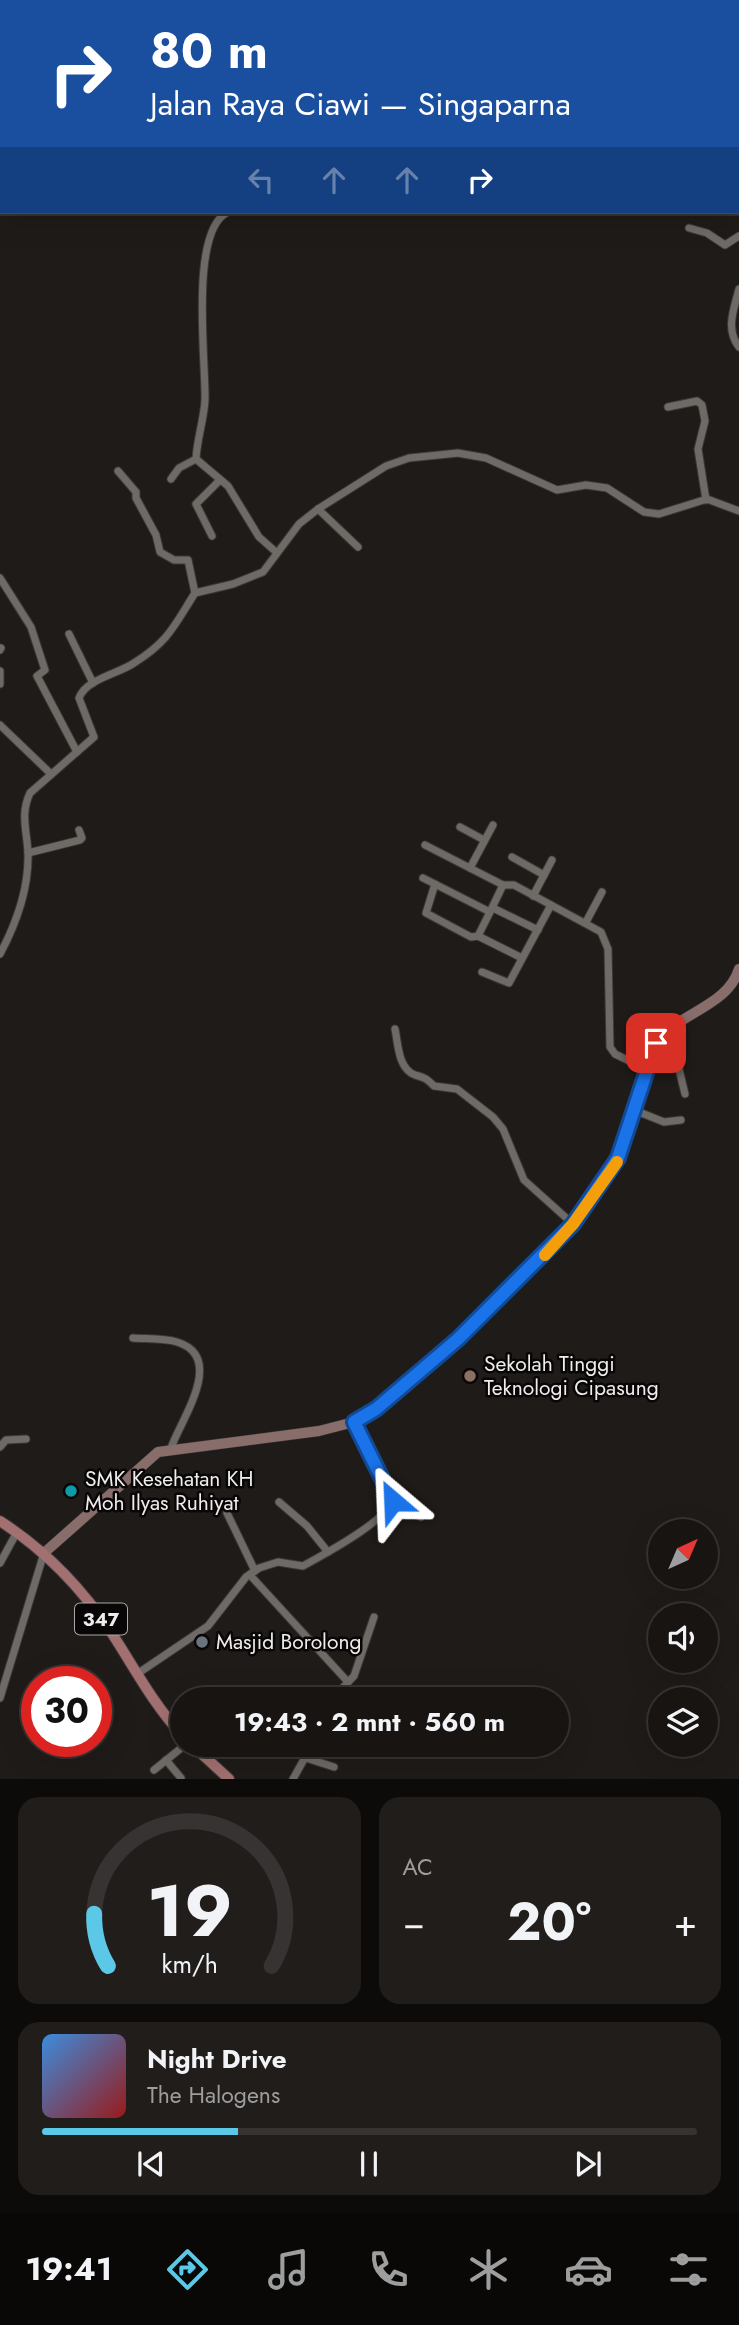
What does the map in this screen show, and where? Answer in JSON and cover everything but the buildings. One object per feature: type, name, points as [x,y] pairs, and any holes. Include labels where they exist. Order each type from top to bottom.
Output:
[{"type":"main road","points":[[44,1553],[152,1456],[171,1448],[319,1431],[354,1422],[376,1409],[458,1339],[573,1224],[615,1166],[656,1043],[669,1028],[727,992],[739,969]]},
{"type":"main road","name":"347","points":[[0,1521],[44,1553],[79,1589],[170,1719]]},
{"type":"main road","points":[[205,1757],[229,1779]]},
{"type":"street","points":[[196,458],[205,402],[202,326],[206,262],[211,231],[217,219],[225,214]]},
{"type":"street","points":[[689,228],[707,233],[724,245],[739,236]]},
{"type":"street","points":[[739,289],[731,332],[739,347]]},
{"type":"street","points":[[723,308],[734,307]]},
{"type":"street","points":[[668,407],[697,401],[702,405],[705,421],[698,449],[706,500]]},
{"type":"street","points":[[0,954],[24,892],[28,853],[24,804],[30,793],[50,773],[94,737],[79,698],[83,688],[135,663],[165,641],[195,593],[248,579],[263,572],[299,524],[386,466],[409,458],[458,453],[486,458],[557,490],[595,484],[607,488],[644,512],[659,514],[706,500],[739,511]]},
{"type":"street","points":[[171,479],[179,468],[196,458]]},
{"type":"street","points":[[196,458],[219,481],[228,485],[259,537],[276,552]]},
{"type":"street","points":[[118,471],[136,492],[136,498],[156,535],[160,552],[174,560],[188,560],[195,593]]},
{"type":"street","points":[[212,536],[196,504],[219,481]]},
{"type":"street","points":[[318,509],[358,547]]},
{"type":"street","points":[[0,578],[31,627],[46,670],[37,676],[77,752]]},
{"type":"street","points":[[69,635],[93,683]]},
{"type":"street","points":[[0,671],[0,684]]},
{"type":"street","points":[[0,724],[50,773]]},
{"type":"street","points":[[470,868],[493,825]]},
{"type":"street","points":[[460,827],[484,840]]},
{"type":"street","points":[[28,853],[80,840],[82,838],[79,830]]},
{"type":"street","points":[[425,845],[503,884],[514,885],[586,922],[606,939],[610,1047],[615,1054],[648,1070]]},
{"type":"street","points":[[512,857],[544,875]]},
{"type":"street","points":[[533,896],[552,860]]},
{"type":"street","points":[[423,878],[538,930]]},
{"type":"street","points":[[435,884],[427,915],[522,958]]},
{"type":"street","points":[[478,936],[503,884]]},
{"type":"street","points":[[586,922],[602,892]]},
{"type":"street","points":[[482,972],[509,983],[551,905]]},
{"type":"street","points":[[669,1028],[685,1094]]},
{"type":"street","points":[[396,1029],[406,1067],[413,1074],[426,1077],[434,1086],[457,1089],[494,1117],[504,1131],[524,1181],[573,1224]]},
{"type":"street","points":[[634,1110],[664,1122],[681,1120]]},
{"type":"street","points":[[133,1338],[176,1341],[188,1348],[199,1362],[201,1381],[171,1448]]},
{"type":"street","points":[[354,1422],[393,1501],[421,1517]]},
{"type":"street","points":[[0,1447],[6,1440],[26,1438]]},
{"type":"street","points":[[137,1674],[208,1626],[252,1573],[278,1562],[303,1566],[377,1520],[393,1501]]},
{"type":"street","points":[[279,1502],[307,1526],[328,1552]]},
{"type":"street","points":[[227,1513],[252,1573],[348,1682]]},
{"type":"street","points":[[0,1563],[17,1532]]},
{"type":"street","points":[[0,1698],[44,1553]]},
{"type":"street","points":[[343,1687],[356,1671],[374,1617]]},
{"type":"street","points":[[155,1770],[170,1757]]},
{"type":"street","points":[[293,1779],[306,1758],[334,1767]]},
{"type":"street","points":[[166,1760],[181,1778]]},
{"type":"slow traffic","points":[[545,1255],[573,1224],[617,1162]]},
{"type":"place","name":"Sekolah Tinggi Teknologi Cipasung","points":[[470,1376]]},
{"type":"place","name":"SMK Kesehatan KH Moh Ilyas Ruhiyat","points":[[71,1491]]},
{"type":"place","name":"Masjid Borolong","points":[[202,1642]]},
{"type":"route","points":[[393,1501],[354,1422],[376,1409],[458,1339],[546,1254],[573,1224],[615,1166],[656,1043]]}]
